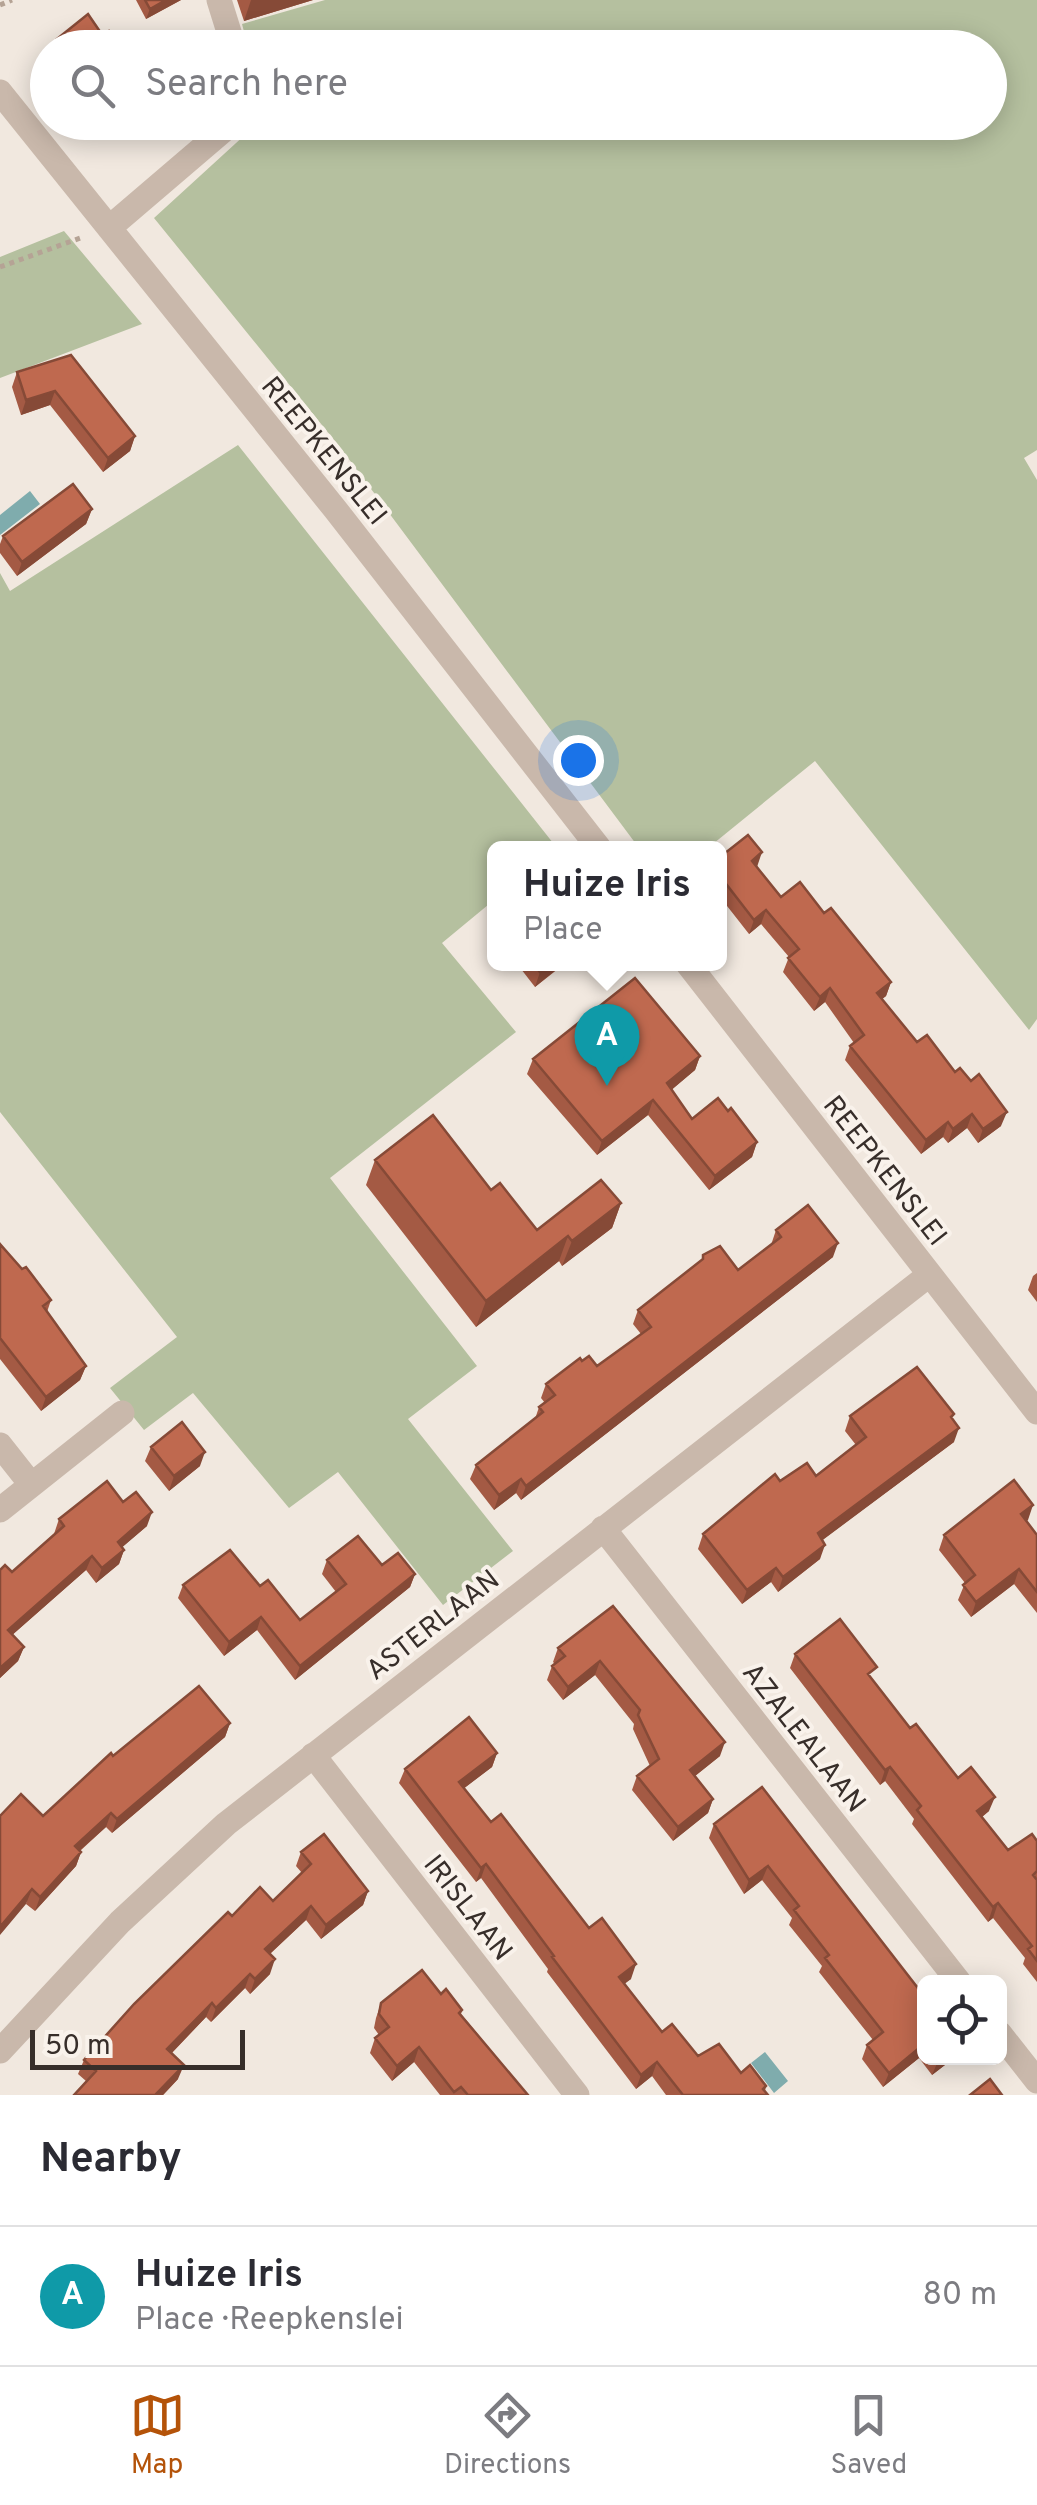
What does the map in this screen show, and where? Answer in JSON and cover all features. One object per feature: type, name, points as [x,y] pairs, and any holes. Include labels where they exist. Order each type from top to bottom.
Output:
[{"type":"street","points":[[219,0],[228,30]]},
{"type":"street","name":"REEPKENSLEI","points":[[0,92],[30,129]]},
{"type":"street","name":"REEPKENSLEI","points":[[38,140],[335,509],[594,841]]},
{"type":"street","points":[[109,228],[212,140]]},
{"type":"street","name":"REEPKENSLEI","points":[[693,971],[1037,1412]]},
{"type":"street","name":"ASTERLAAN","points":[[0,2052],[74,1969],[170,1873],[312,1755],[929,1274]]},
{"type":"street","points":[[0,1510],[122,1414]]},
{"type":"street","points":[[0,1445],[30,1484]]},
{"type":"street","name":"AZALEALAAN","points":[[602,1528],[954,1975]]},
{"type":"street","name":"IRISLAAN","points":[[312,1755],[577,2095]]},
{"type":"street","points":[[1007,2043],[1037,2081]]},
{"type":"path","points":[[0,5],[12,0]]},
{"type":"path","points":[[0,267],[109,228]]},
{"type":"green space","points":[[325,0],[1037,0],[1037,450],[1024,458],[1037,480],[1037,1019],[1029,1030],[815,761],[717,841],[634,841],[339,446],[154,218],[239,140],[1007,140],[1007,30],[244,30],[242,24]]},
{"type":"green space","points":[[64,231],[142,324],[0,378],[0,257]]},
{"type":"green space","points":[[238,445],[551,841],[487,841],[487,906],[442,943],[516,1032],[330,1178],[477,1366],[408,1419],[513,1551],[443,1605],[338,1472],[289,1508],[193,1393],[144,1430],[110,1388],[177,1337],[0,1112],[0,573],[10,591]]},
{"type":"water","points":[[30,491],[40,504],[0,535],[0,515]]},
{"type":"water","points":[[765,2052],[788,2081],[774,2093],[751,2063]]},
{"type":"building","points":[[145,0],[166,0],[150,9]]},
{"type":"building","points":[[88,14],[99,30],[68,30]]},
{"type":"building","points":[[71,355],[135,436],[108,458],[55,391],[26,400],[17,372]]},
{"type":"building","points":[[73,484],[92,509],[22,562],[3,536]]},
{"type":"building","points":[[748,835],[762,852],[752,861],[781,897],[800,882],[824,913],[831,908],[891,982],[877,993],[917,1042],[927,1035],[955,1072],[960,1068],[971,1081],[979,1074],[1007,1112],[983,1129],[972,1114],[953,1129],[948,1122],[926,1140],[850,1046],[864,1035],[830,988],[820,997],[788,958],[799,949],[766,910],[754,920],[727,885],[727,852]]},
{"type":"building","points":[[635,978],[700,1056],[667,1083],[692,1119],[718,1098],[728,1111],[731,1108],[757,1142],[715,1176],[653,1100],[602,1141],[533,1059]]},
{"type":"building","points":[[433,1115],[491,1190],[500,1183],[537,1230],[601,1180],[621,1203],[572,1241],[568,1236],[486,1301],[375,1160]]},
{"type":"building","points":[[808,1205],[838,1243],[526,1486],[521,1479],[499,1495],[476,1465],[543,1412],[539,1407],[555,1395],[546,1384],[580,1358],[582,1361],[589,1356],[597,1366],[651,1327],[638,1310],[703,1259],[703,1255],[720,1246],[738,1270],[781,1237],[776,1230]]},
{"type":"building","points":[[0,1244],[22,1269],[26,1267],[51,1300],[43,1306],[86,1366],[46,1397],[0,1338]]},
{"type":"building","points":[[917,1367],[954,1414],[951,1417],[959,1428],[818,1533],[825,1545],[783,1577],[776,1568],[747,1590],[703,1534],[775,1474],[780,1481],[807,1463],[816,1476],[866,1437],[850,1416]]},
{"type":"building","points":[[182,1422],[205,1452],[174,1476],[151,1447]]},
{"type":"building","points":[[1014,1480],[1033,1505],[1021,1514],[1037,1535],[1037,1592],[1019,1569],[976,1602],[963,1585],[975,1575],[944,1535]]},
{"type":"building","points":[[107,1481],[123,1502],[136,1492],[152,1512],[118,1542],[124,1550],[102,1568],[92,1556],[8,1630],[24,1647],[0,1668],[0,1570],[5,1565],[12,1572],[64,1526],[59,1519]]},
{"type":"building","points":[[358,1536],[382,1565],[398,1553],[415,1574],[300,1666],[261,1617],[229,1642],[183,1585],[230,1550],[260,1586],[268,1580],[300,1620],[346,1584],[327,1560]]},
{"type":"building","points":[[613,1606],[725,1742],[690,1770],[713,1799],[678,1827],[637,1776],[659,1759],[638,1715],[640,1710],[600,1661],[568,1687],[552,1666],[565,1656],[558,1648]]},
{"type":"building","points":[[840,1619],[877,1667],[868,1674],[910,1728],[916,1724],[958,1778],[971,1767],[995,1797],[977,1811],[1008,1850],[1032,1834],[1037,1841],[1037,1871],[1033,1875],[1037,1880],[1037,1961],[1028,1949],[1032,1946],[998,1903],[993,1907],[917,1810],[921,1806],[890,1767],[885,1770],[795,1654]]},
{"type":"building","points":[[199,1686],[230,1723],[117,1819],[111,1813],[75,1846],[81,1852],[40,1897],[32,1889],[0,1927],[0,1816],[21,1794],[43,1816],[111,1753],[113,1756]]},
{"type":"building","points":[[469,1717],[497,1753],[459,1782],[491,1822],[501,1814],[589,1928],[602,1918],[636,1964],[619,1977],[662,2032],[672,2024],[698,2056],[719,2044],[741,2073],[750,2065],[768,2095],[683,2095],[657,2062],[641,2075],[486,1864],[481,1868],[405,1769]]},
{"type":"building","points":[[762,1787],[917,1987],[917,2050],[889,2073],[867,2045],[883,2032],[825,1958],[829,1955],[794,1910],[799,1906],[768,1866],[749,1880],[714,1824]]},
{"type":"building","points":[[324,1834],[368,1891],[326,1925],[311,1906],[265,1949],[275,1959],[255,1979],[250,1974],[216,2008],[212,2003],[167,2049],[184,2065],[155,2095],[74,2095],[96,2071],[84,2060],[134,2004],[228,1912],[232,1916],[260,1887],[273,1901],[311,1864],[301,1852]]},
{"type":"building","points":[[422,1970],[441,1994],[446,1989],[462,2010],[459,2013],[528,2095],[468,2095],[461,2087],[454,2092],[419,2047],[397,2066],[375,2038],[389,2027],[379,2014],[381,2003]]},
{"type":"building","points":[[990,2079],[1002,2095],[970,2095]]},
{"type":"place","name":"Huize Iris","points":[[607,1086]]}]
